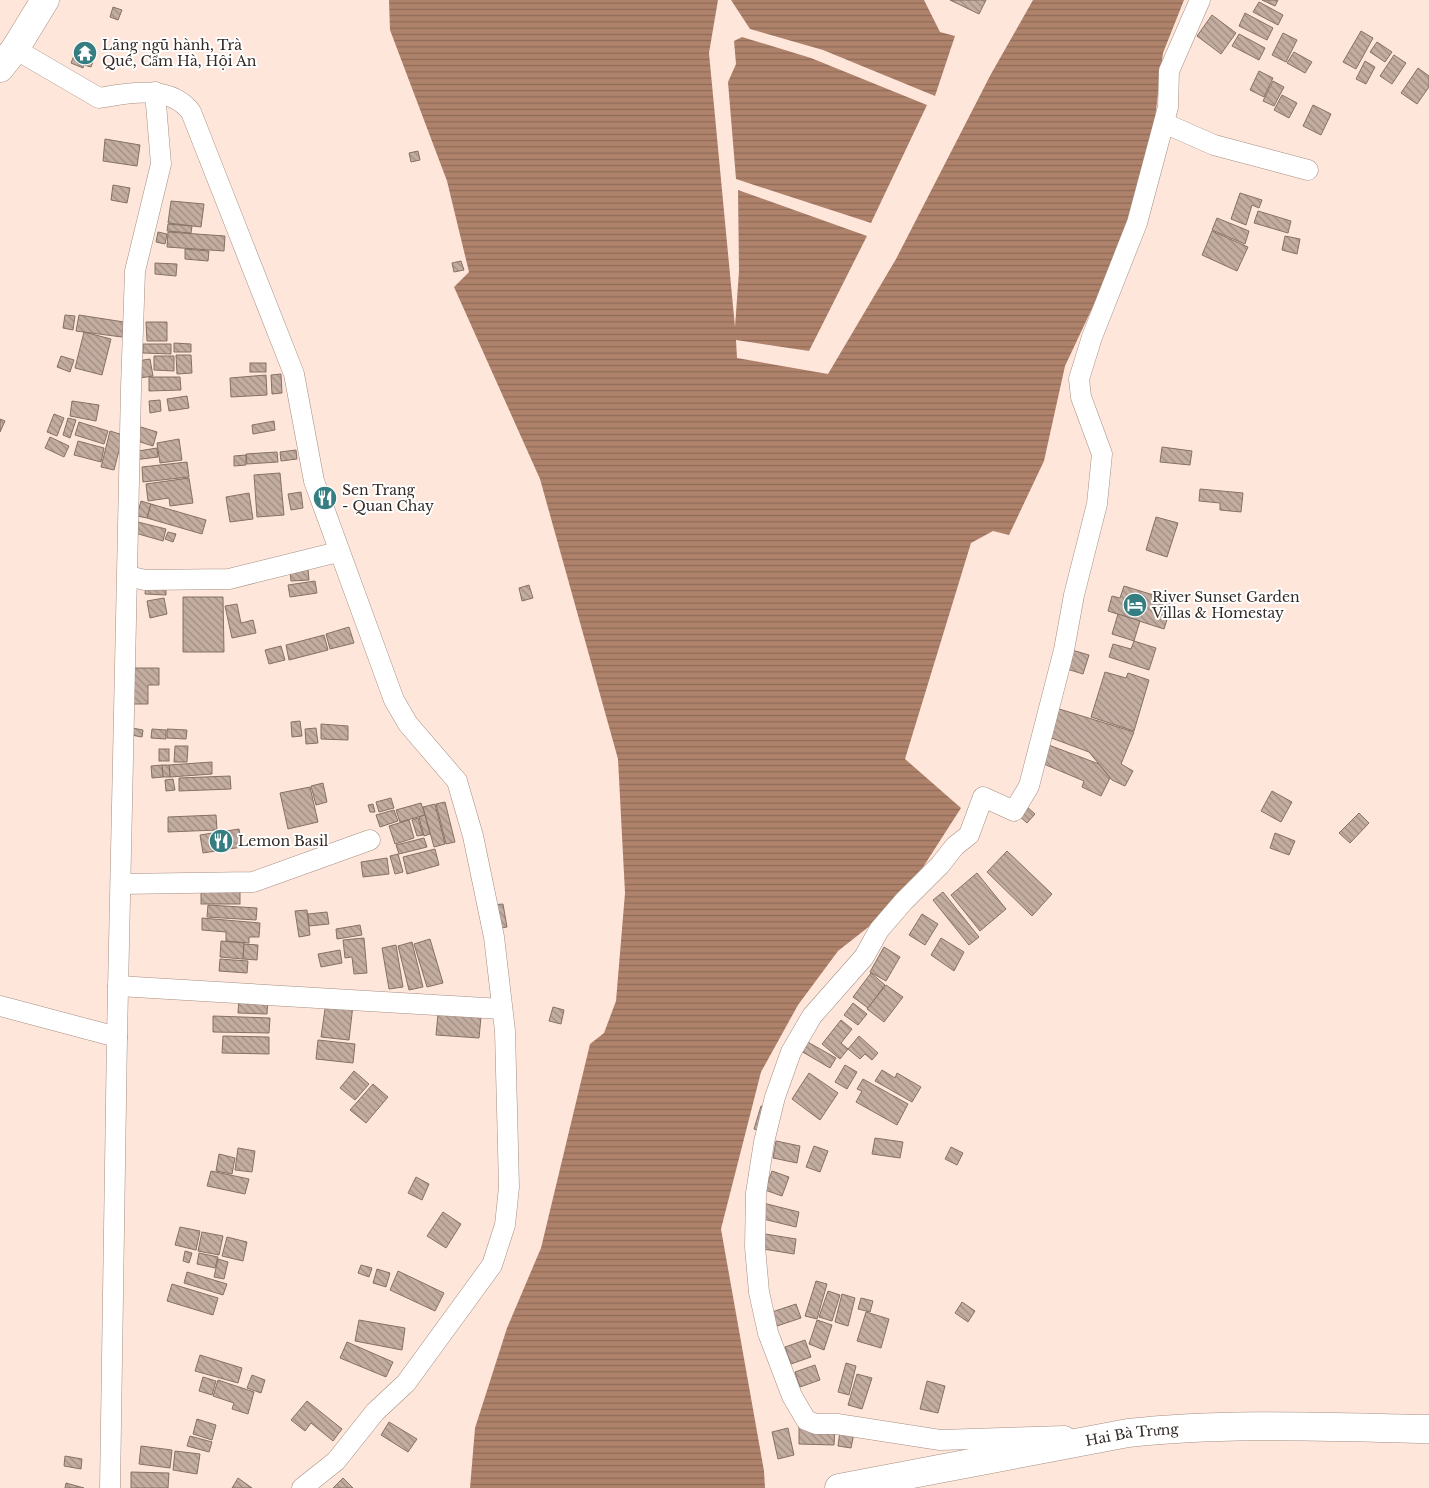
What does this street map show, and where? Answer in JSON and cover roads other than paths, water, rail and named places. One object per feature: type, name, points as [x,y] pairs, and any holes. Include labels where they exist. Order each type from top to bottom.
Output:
[{"type":"street","points":[[44,0],[8,58],[99,98],[134,92],[155,92],[183,102],[191,112],[294,374],[314,481],[338,552],[394,700],[408,724],[457,781],[473,836],[494,937],[502,1009],[509,1187],[505,1225],[492,1265],[406,1383],[375,1412],[336,1461],[302,1488]]},
{"type":"street","points":[[1102,1438],[1051,1435],[940,1440],[837,1424],[816,1424],[806,1420],[792,1396],[768,1333],[759,1292],[755,1248],[756,1193],[764,1142],[775,1097],[791,1052],[812,1016],[864,957],[879,930],[904,901],[940,866],[955,846],[969,835],[983,797],[1014,811],[1030,786],[1064,650],[1074,595],[1097,504],[1102,454],[1081,397],[1079,379],[1092,337],[1137,223],[1168,107],[1169,71],[1200,0]]},
{"type":"street","points":[[110,1488],[120,884],[135,271],[161,164],[155,92]]},
{"type":"street","points":[[1164,123],[1214,145],[1308,170]]},
{"type":"street","points":[[128,576],[145,580],[202,581],[229,579],[338,552]]},
{"type":"street","points":[[120,884],[254,882],[370,840]]},
{"type":"street","points":[[118,986],[502,1009]]},
{"type":"street","points":[[0,1006],[117,1037]]},
{"type":"street","name":"Hai Bà Trưng","points":[[839,1488],[1102,1438],[1174,1428],[1222,1425],[1429,1430]]},
{"type":"place","name":"Lăng ngũ hành, Trà Quế, Cẩm Hà, Hội An","points":[[85,53]]},
{"type":"place","name":"Sen Trang - Quan Chay","points":[[325,498]]},
{"type":"place","name":"River Sunset Garden Villas & Homestay","points":[[1135,605]]},
{"type":"place","name":"Lemon Basil","points":[[221,841]]}]
